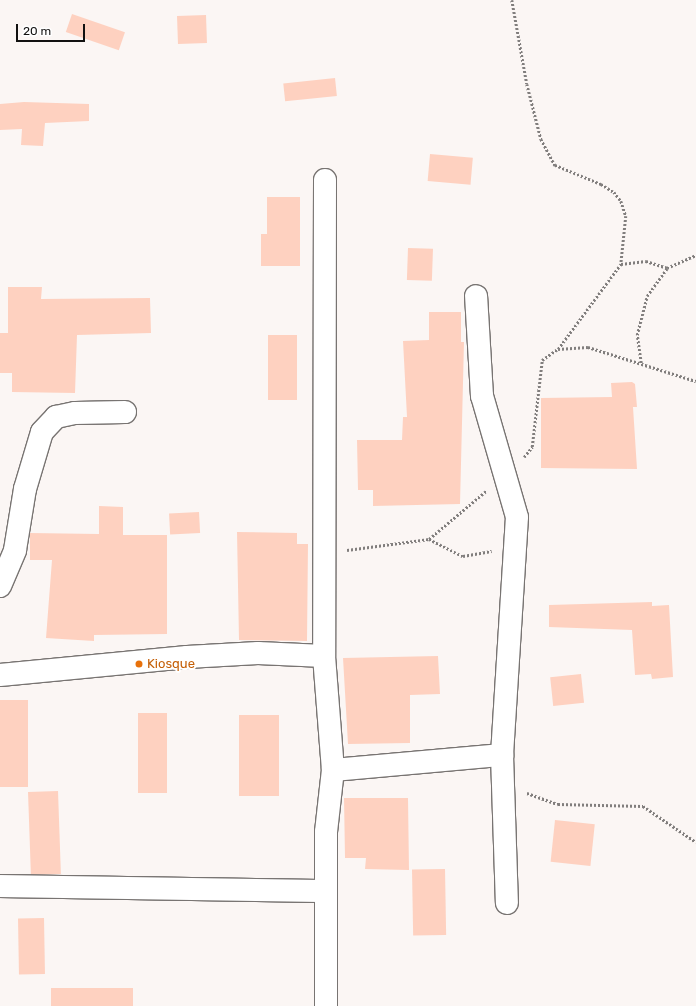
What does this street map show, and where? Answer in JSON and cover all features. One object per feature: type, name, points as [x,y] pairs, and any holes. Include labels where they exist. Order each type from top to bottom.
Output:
[{"type":"street","points":[[325,180],[326,552],[324,656],[333,770],[325,891],[326,1006]]},
{"type":"street","points":[[476,296],[482,396],[507,477],[517,517],[502,755],[507,903]]},
{"type":"street","points":[[0,586],[15,550],[25,489],[42,432],[56,417],[75,412],[125,412]]},
{"type":"street","points":[[0,675],[195,657],[258,654],[324,656]]},
{"type":"street","points":[[333,770],[502,755]]},
{"type":"street","points":[[0,886],[325,891]]},
{"type":"path","points":[[326,552],[429,538],[456,513],[507,477],[532,447],[542,360],[558,349],[621,264],[626,216],[621,201],[614,192],[601,184],[555,166],[541,139],[526,84],[512,0]]},
{"type":"path","points":[[641,363],[637,335],[647,296],[667,268],[696,256]]},
{"type":"path","points":[[621,264],[646,261],[667,268]]},
{"type":"path","points":[[558,349],[588,347],[696,381]]},
{"type":"path","points":[[429,538],[463,556],[514,546]]},
{"type":"path","points":[[523,789],[536,798],[558,804],[642,806],[696,842]]},
{"type":"building","points":[[72,14],[125,32],[119,50],[66,32]]},
{"type":"building","points":[[206,15],[207,43],[178,44],[177,16]]},
{"type":"building","points":[[335,78],[337,96],[285,101],[283,83]]},
{"type":"building","points":[[24,102],[89,104],[89,121],[45,123],[43,146],[21,145],[22,129],[0,130],[0,104]]},
{"type":"building","points":[[430,154],[473,158],[470,185],[428,181]]},
{"type":"building","points":[[267,197],[300,197],[300,266],[261,266],[261,234],[267,234]]},
{"type":"building","points":[[408,248],[433,249],[432,281],[407,280]]},
{"type":"building","points":[[8,287],[42,287],[41,299],[150,298],[151,333],[77,335],[75,393],[12,392],[12,373],[0,373],[0,333],[8,333]]},
{"type":"building","points":[[429,312],[461,312],[461,342],[464,342],[460,504],[373,506],[373,490],[358,490],[357,440],[402,440],[403,417],[407,417],[403,341],[429,340]]},
{"type":"building","points":[[268,335],[297,335],[297,400],[268,400]]},
{"type":"building","points":[[632,382],[635,384],[637,407],[633,407],[637,469],[541,468],[541,398],[612,397],[611,383]]},
{"type":"building","points":[[99,506],[123,507],[123,535],[167,535],[167,634],[94,635],[94,641],[46,638],[52,560],[30,560],[30,533],[99,534]]},
{"type":"building","points":[[199,512],[200,533],[170,535],[169,514]]},
{"type":"building","points":[[237,532],[297,533],[297,544],[308,544],[307,641],[239,640]]},
{"type":"building","points":[[652,602],[652,606],[669,605],[673,677],[652,679],[651,674],[635,675],[632,630],[549,627],[549,605]]},
{"type":"building","points":[[438,656],[440,694],[410,695],[410,743],[348,744],[343,658]]},
{"type":"building","points":[[581,674],[584,703],[553,706],[550,677]]},
{"type":"building","points":[[0,700],[28,700],[28,787],[0,787]]},
{"type":"building","points":[[138,713],[167,713],[167,793],[138,793]]},
{"type":"building","points":[[239,715],[279,715],[279,796],[239,796]]},
{"type":"building","points":[[58,791],[61,874],[31,875],[28,792]]},
{"type":"building","points":[[344,798],[408,798],[409,870],[365,869],[366,858],[345,858]]},
{"type":"building","points":[[555,820],[595,824],[590,866],[551,862]]},
{"type":"building","points":[[445,869],[446,935],[413,936],[412,870]]},
{"type":"building","points":[[18,918],[44,918],[45,974],[19,974]]},
{"type":"building","points":[[51,988],[133,988],[133,1006],[51,1006]]},
{"type":"place","name":"Kiosque","points":[[139,664]]}]
